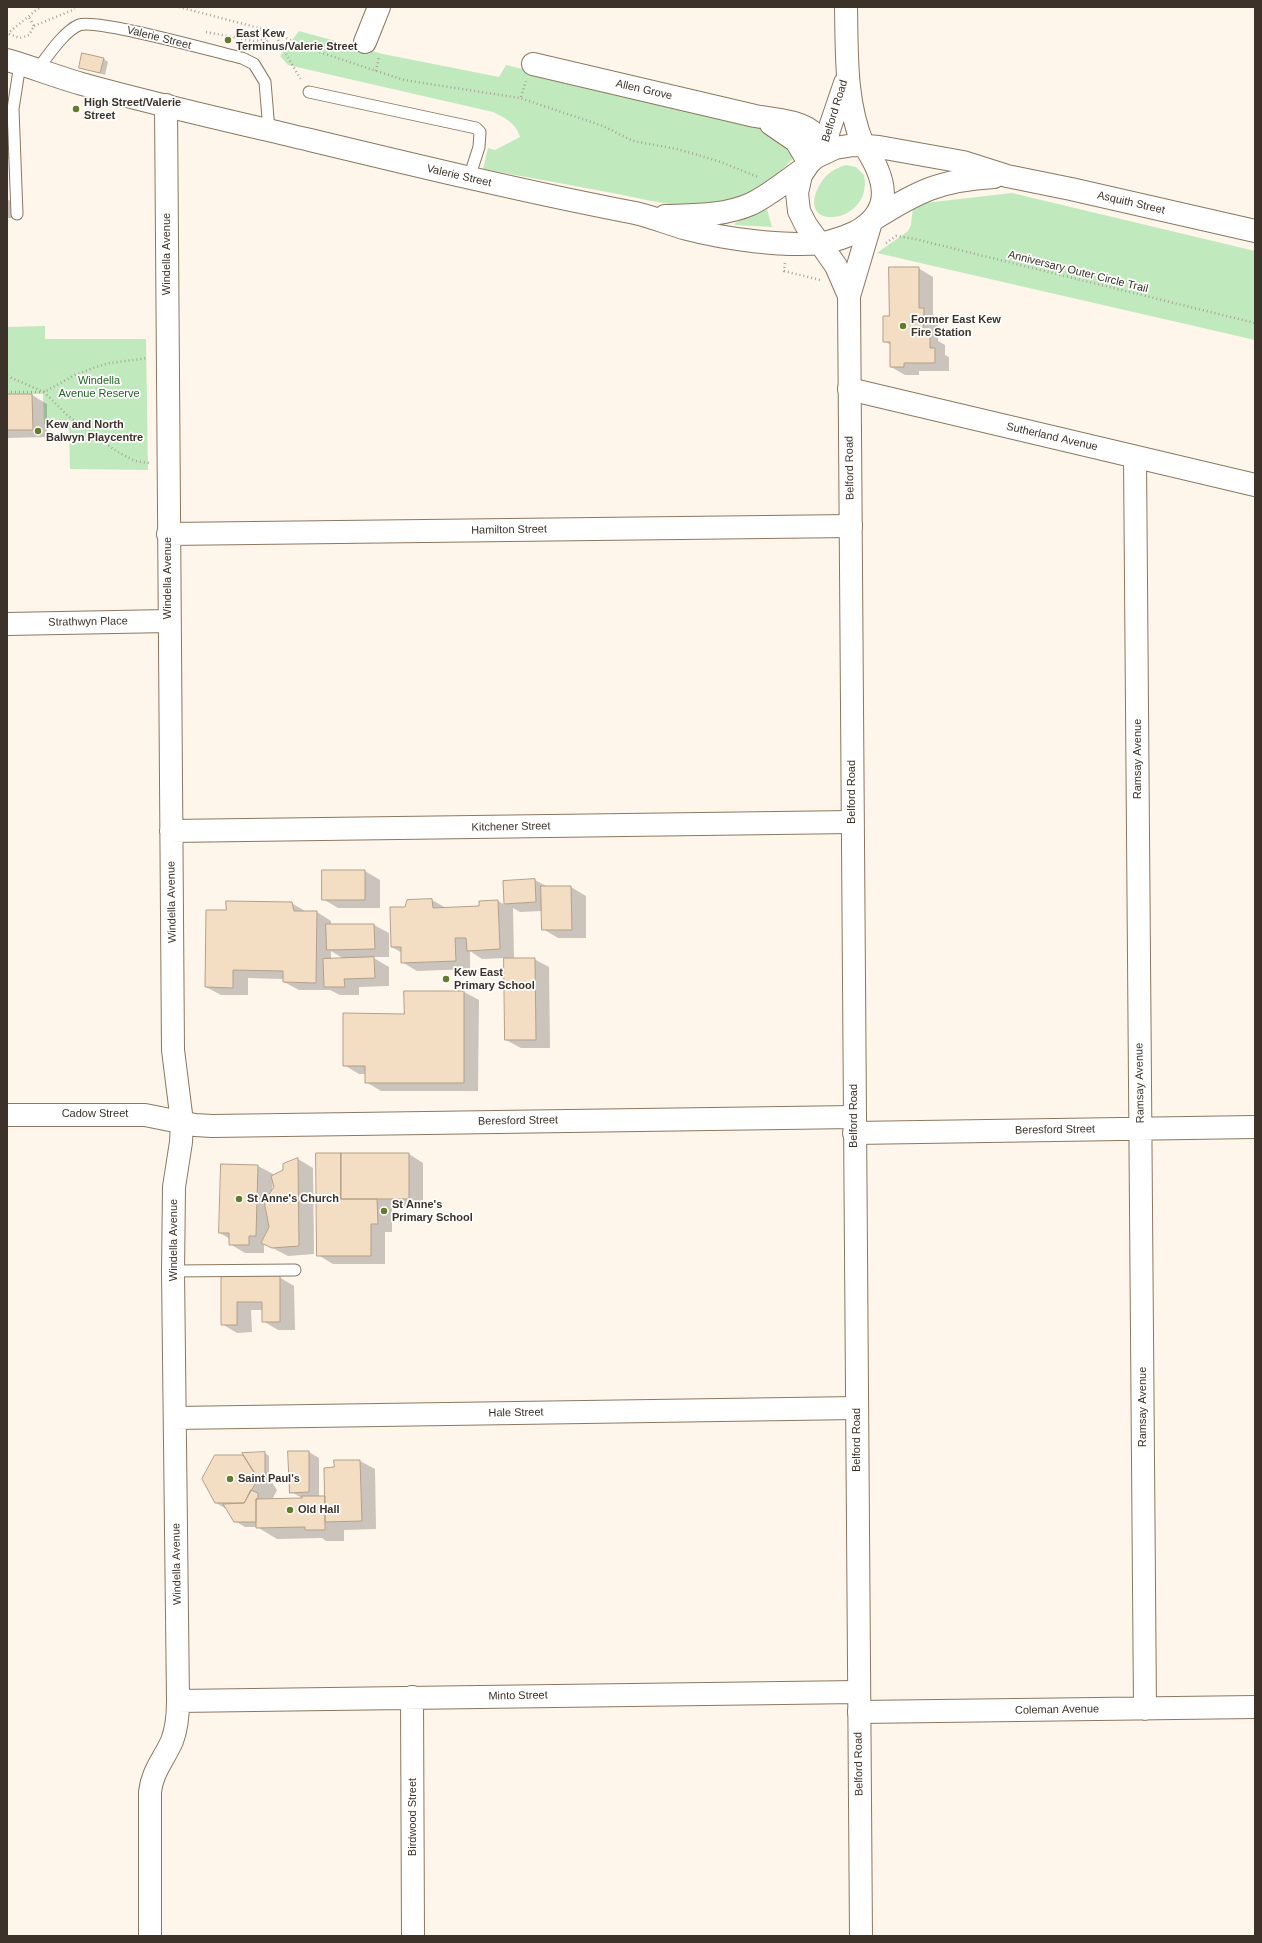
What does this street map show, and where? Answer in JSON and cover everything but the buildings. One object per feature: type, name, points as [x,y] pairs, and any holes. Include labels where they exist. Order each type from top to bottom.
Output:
[{"type":"street","points":[[365,42],[379,7]]},
{"type":"street","name":"Belford Road","points":[[846,7],[847,70],[851,106],[857,129],[864,145]]},
{"type":"street","name":"Allen Grove","points":[[533,64],[755,116],[791,123],[807,129],[816,136],[815,159]]},
{"type":"street","name":"Valerie Street","points":[[22,65],[80,84],[469,178],[547,196],[650,216],[698,232],[781,242],[819,243]]},
{"type":"street","name":"Belford Road","points":[[815,159],[829,130],[844,87],[847,70]]},
{"type":"street","name":"Windella Avenue","points":[[150,1936],[150,1792],[154,1773],[176,1730],[178,1701],[176,1418],[173,1271],[174,1187],[181,1142],[173,1119],[166,105]]},
{"type":"street","points":[[864,145],[876,164],[882,183],[882,203],[873,221],[844,237],[819,243],[802,219],[798,204],[797,186],[815,159],[842,146],[864,145]]},
{"type":"street","name":"Asquith Street","points":[[864,145],[963,162],[1007,176],[1255,231]]},
{"type":"street","name":"Valerie Street","points":[[650,216],[720,213],[751,204],[815,159]]},
{"type":"street","name":"Asquith Street","points":[[873,221],[907,198],[932,187],[971,178],[1007,176]]},
{"type":"street","name":"Belford Road","points":[[861,1936],[858,1702],[849,296],[873,221]]},
{"type":"street","name":"Belford Road","points":[[819,243],[836,266],[849,296]]},
{"type":"street","name":"Sutherland Avenue","points":[[849,389],[1255,485]]},
{"type":"street","name":"Ramsay Avenue","points":[[1135,457],[1145,1709]]},
{"type":"street","name":"Hamilton Street","points":[[168,534],[851,526]]},
{"type":"street","name":"Strathwyn Place","points":[[7,624],[169,622]]},
{"type":"street","name":"Kitchener Street","points":[[171,831],[852,822]]},
{"type":"street","name":"Cadow Street","points":[[7,1116],[124,1114],[173,1119]]},
{"type":"street","name":"Beresford Street","points":[[173,1119],[212,1126],[854,1125],[1141,1129],[1255,1127]]},
{"type":"street","name":"Hale Street","points":[[176,1418],[857,1408]]},
{"type":"street","name":"Minto Street","points":[[178,1701],[412,1697],[858,1702]]},
{"type":"street","name":"Birdwood Street","points":[[412,1697],[413,1936]]},
{"type":"street","name":"Coleman Avenue","points":[[858,1702],[1145,1709],[1255,1707]]},
{"type":"lane","name":"Valerie Street","points":[[22,65],[60,42],[78,25],[90,24],[112,27],[242,58],[254,64]]},
{"type":"lane","points":[[254,64],[265,82],[269,130]]},
{"type":"lane","points":[[17,214],[10,160],[13,109],[22,65]]},
{"type":"lane","points":[[309,92],[476,128],[480,132],[479,146],[469,178]]},
{"type":"lane","points":[[173,1271],[295,1270]]},
{"type":"path","points":[[8,34],[40,7]]},
{"type":"path","points":[[179,7],[274,32],[307,48],[404,80],[520,98],[603,126],[633,141],[677,150],[718,161],[758,177],[764,185],[767,194]]},
{"type":"path","points":[[8,34],[20,38],[29,35],[34,26],[29,17]]},
{"type":"path","points":[[254,64],[263,45],[274,32]]},
{"type":"path","points":[[274,32],[309,92]]},
{"type":"path","name":"Anniversary Outer Circle Trail","points":[[896,236],[1255,323]]},
{"type":"path","points":[[781,242],[785,256],[784,271],[820,280]]},
{"type":"path","points":[[7,392],[44,392],[75,375],[110,363],[150,358],[150,366]]},
{"type":"path","points":[[7,376],[44,392],[68,416],[116,451],[142,464],[150,463],[150,456]]},
{"type":"green space","points":[[299,31],[383,54],[499,77],[506,65],[731,119],[756,126],[790,143],[793,158],[776,175],[746,195],[723,203],[699,206],[664,203],[483,169],[488,148],[495,150],[520,137],[516,128],[502,116],[493,112],[288,65],[280,56]]},
{"type":"green space","points":[[846,165],[856,167],[864,175],[864,191],[858,204],[848,213],[836,217],[826,217],[817,212],[814,202],[818,188],[823,179],[829,173]]},
{"type":"green space","points":[[1012,193],[1255,251],[1255,340],[877,253],[908,231],[911,225],[913,207],[925,203]]},
{"type":"green space","points":[[767,209],[772,227],[735,225],[735,223]]},
{"type":"green space","name":"Windella Avenue Reserve","points":[[45,326],[45,339],[146,339],[148,470],[70,469],[69,424],[44,424],[43,394],[7,394],[7,327]]},
{"type":"place","name":"East Kew Terminus/Valerie Street","points":[[228,40]]},
{"type":"place","name":"High Street/Valerie Street","points":[[76,109]]},
{"type":"place","name":"Former East Kew Fire Station","points":[[903,326]]},
{"type":"place","name":"Kew and North Balwyn Playcentre","points":[[38,431]]},
{"type":"place","name":"Kew East Primary School","points":[[446,979]]},
{"type":"place","name":"St Anne's Church","points":[[239,1199]]},
{"type":"place","name":"St Anne's Primary School","points":[[384,1211]]},
{"type":"place","name":"Saint Paul's","points":[[230,1479]]},
{"type":"place","name":"Old Hall","points":[[290,1510]]}]
